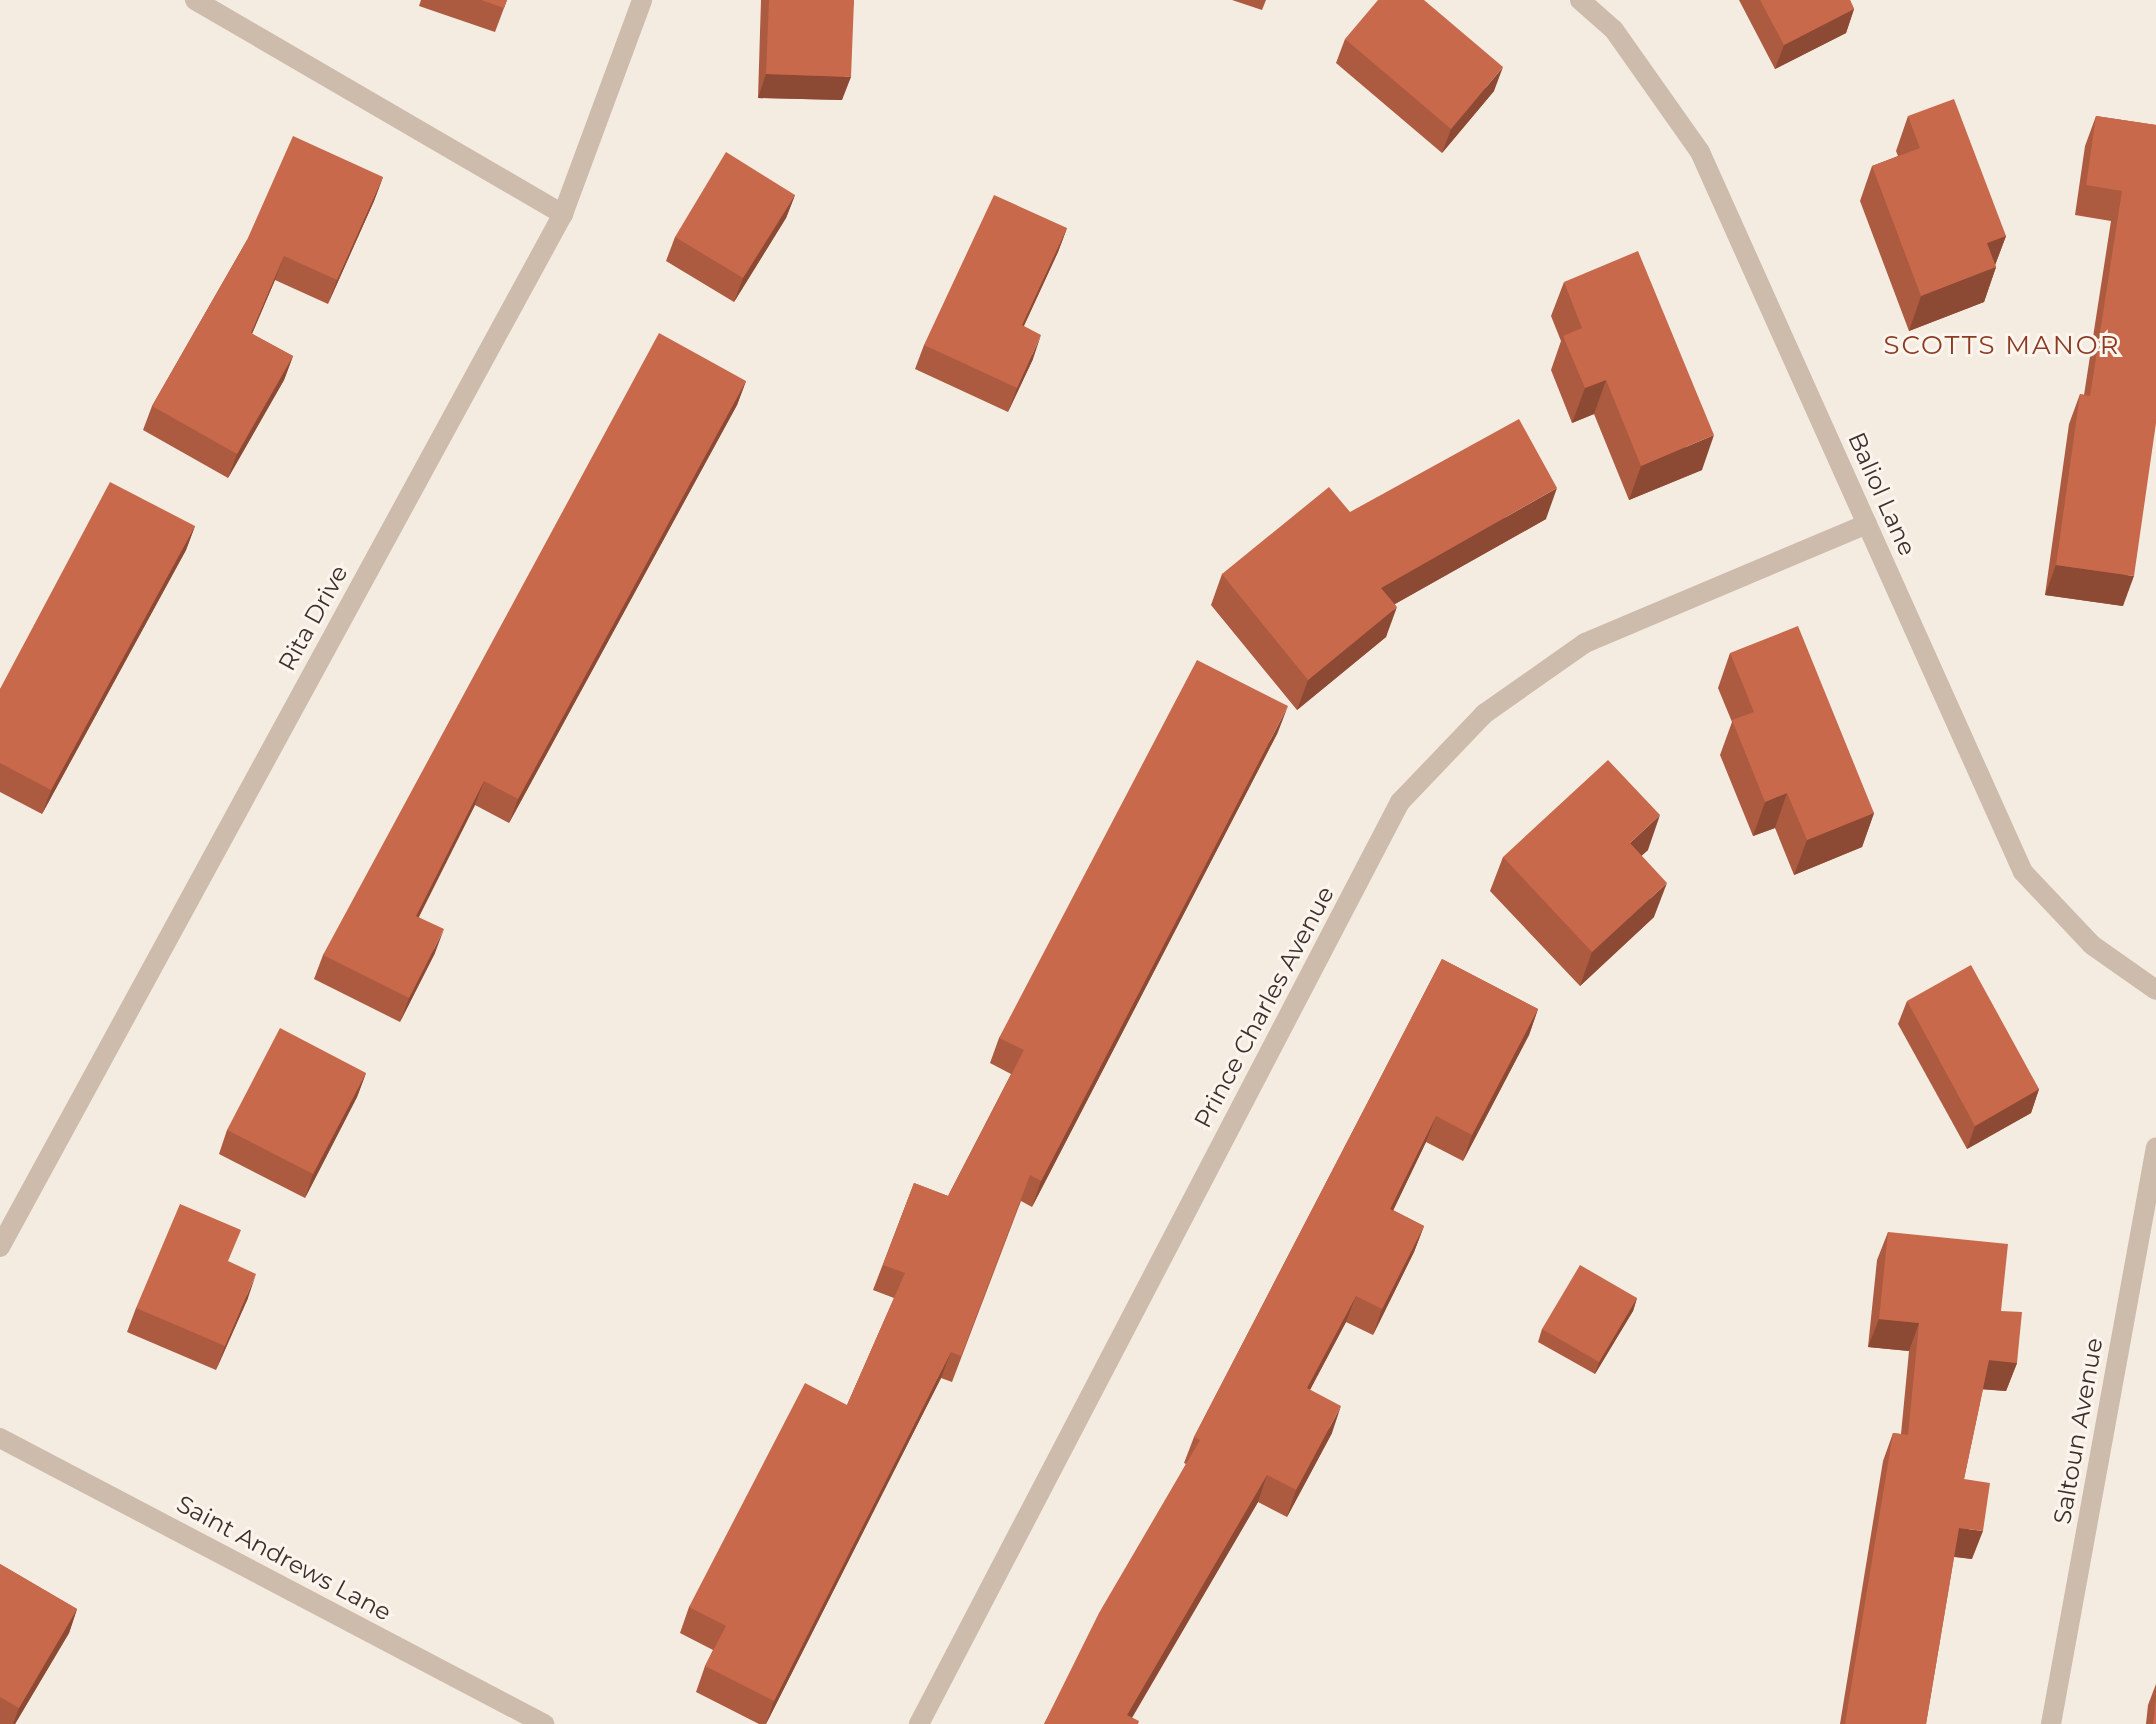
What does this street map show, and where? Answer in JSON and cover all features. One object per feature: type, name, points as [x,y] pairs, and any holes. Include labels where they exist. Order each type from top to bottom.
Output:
[{"type":"street","points":[[195,0],[563,214]]},
{"type":"street","name":"Rita Drive","points":[[0,1247],[563,214],[642,0]]},
{"type":"street","name":"Baliol Lane","points":[[1580,0],[1614,30],[1700,152],[2023,872],[2092,945],[2156,990]]},
{"type":"street","name":"Prince Charles Avenue","points":[[919,1724],[1400,802],[1484,714],[1585,643],[1867,524]]},
{"type":"street","name":"Saltoun Avenue","points":[[2051,1724],[2156,1147]]},
{"type":"street","name":"Saint Andrews Lane","points":[[0,1438],[544,1724]]},
{"type":"building","points":[[481,0],[507,0],[504,8]]},
{"type":"building","points":[[769,0],[854,0],[851,77],[766,74]]},
{"type":"building","points":[[1378,0],[1424,0],[1503,67],[1451,129],[1345,39]]},
{"type":"building","points":[[1760,0],[1850,0],[1854,9],[1784,45]]},
{"type":"building","points":[[1954,99],[2006,236],[1987,243],[1996,267],[1921,296],[1872,166],[1920,148],[1908,116]]},
{"type":"building","points":[[2096,116],[2156,125],[2156,423],[2134,576],[2056,565],[2080,394],[2090,396],[2122,191],[2086,185]]},
{"type":"building","points":[[293,136],[383,177],[337,280],[284,256],[251,333],[293,356],[237,454],[152,406],[247,240]]},
{"type":"building","points":[[726,152],[795,195],[743,278],[675,237]]},
{"type":"building","points":[[994,195],[1067,228],[1022,325],[1041,335],[1017,388],[924,345]]},
{"type":"building","points":[[1638,251],[1714,435],[1641,466],[1606,380],[1585,388],[1563,336],[1582,328],[1564,282]]},
{"type":"building","points":[[659,333],[746,381],[518,799],[484,781],[416,916],[444,929],[409,998],[323,955]]},
{"type":"building","points":[[1519,419],[1557,488],[1381,588],[1397,607],[1308,680],[1222,574],[1329,487],[1350,512]]},
{"type":"building","points":[[110,482],[195,526],[51,790],[0,763],[0,689]]},
{"type":"building","points":[[1798,626],[1874,813],[1807,840],[1787,793],[1765,802],[1732,720],[1754,712],[1730,653]]},
{"type":"building","points":[[1197,660],[1288,706],[1041,1181],[1030,1175],[961,1356],[951,1352],[774,1701],[705,1666],[726,1626],[689,1607],[805,1383],[847,1405],[905,1273],[883,1265],[914,1183],[948,1196],[1024,1050],[999,1038]]},
{"type":"building","points":[[1608,760],[1660,815],[1630,843],[1667,883],[1592,952],[1503,857]]},
{"type":"building","points":[[1442,959],[1538,1009],[1472,1135],[1436,1116],[1390,1209],[1424,1226],[1382,1309],[1356,1296],[1307,1388],[1341,1406],[1296,1490],[1267,1475],[1127,1715],[1139,1721],[1138,1724],[1044,1724],[1099,1613],[1200,1440],[1194,1437]]},
{"type":"building","points":[[1971,965],[2039,1089],[1975,1126],[1907,1001]]},
{"type":"building","points":[[280,1028],[366,1073],[313,1174],[227,1130]]},
{"type":"building","points":[[180,1204],[241,1230],[228,1261],[256,1274],[225,1346],[136,1308]]},
{"type":"building","points":[[1888,1232],[2008,1244],[2001,1311],[2022,1312],[2017,1363],[1989,1360],[1964,1479],[1990,1483],[1983,1531],[1959,1528],[1926,1724],[1845,1724],[1893,1433],[1908,1435],[1919,1323],[1879,1319]]},
{"type":"building","points":[[1580,1265],[1637,1298],[1599,1362],[1542,1329]]},
{"type":"building","points":[[0,1564],[77,1609],[19,1708],[0,1697]]},
{"type":"building","points":[[2156,1697],[2156,1724],[2153,1724]]},
{"type":"district","name":"SCOTTS MANOR","points":[[2002,346]]}]
